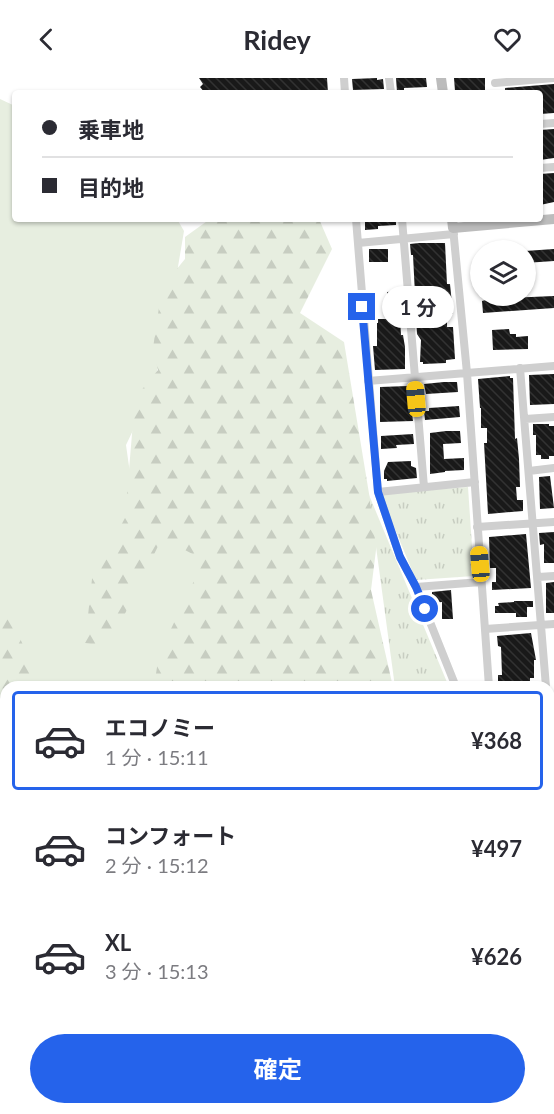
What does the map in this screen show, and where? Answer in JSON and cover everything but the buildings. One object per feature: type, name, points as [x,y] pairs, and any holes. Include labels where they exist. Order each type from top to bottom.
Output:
[{"type":"street","points":[[495,80],[554,78]]},
{"type":"street","points":[[356,222],[378,492],[400,557],[416,587],[454,681]]},
{"type":"street","points":[[402,222],[424,487]]},
{"type":"street","points":[[358,243],[403,239],[453,227],[497,222]]},
{"type":"street","points":[[453,227],[467,373],[489,681]]},
{"type":"street","points":[[368,381],[554,366]]},
{"type":"street","points":[[520,368],[546,681]]},
{"type":"street","points":[[525,419],[554,417]]},
{"type":"street","points":[[529,471],[554,468]]},
{"type":"street","points":[[378,492],[475,483]]},
{"type":"street","points":[[477,527],[554,522]]},
{"type":"street","points":[[538,577],[554,576]]},
{"type":"street","points":[[416,587],[481,582]]},
{"type":"street","points":[[485,629],[554,624]]},
{"type":"green space","points":[[0,99],[12,105],[12,222],[179,222],[184,231],[164,350],[147,401],[126,445],[138,530],[182,535],[204,553],[209,588],[167,681],[0,681]]},
{"type":"green space","points":[[206,222],[320,222],[332,249],[300,313],[344,342],[377,542],[371,590],[392,681],[155,681],[159,654],[204,560],[162,538],[116,632],[97,645],[85,643],[92,579],[125,518],[135,398],[158,370],[153,348],[162,287],[185,259],[185,237]]},
{"type":"green space","points":[[468,487],[474,576],[416,580],[380,493]]},
{"type":"green space","points":[[369,495],[446,681],[394,681]]},
{"type":"green space","points":[[0,608],[10,615],[35,673],[34,681],[0,681]]},
{"type":"route","points":[[362,307],[378,492],[400,557],[425,609]]}]
